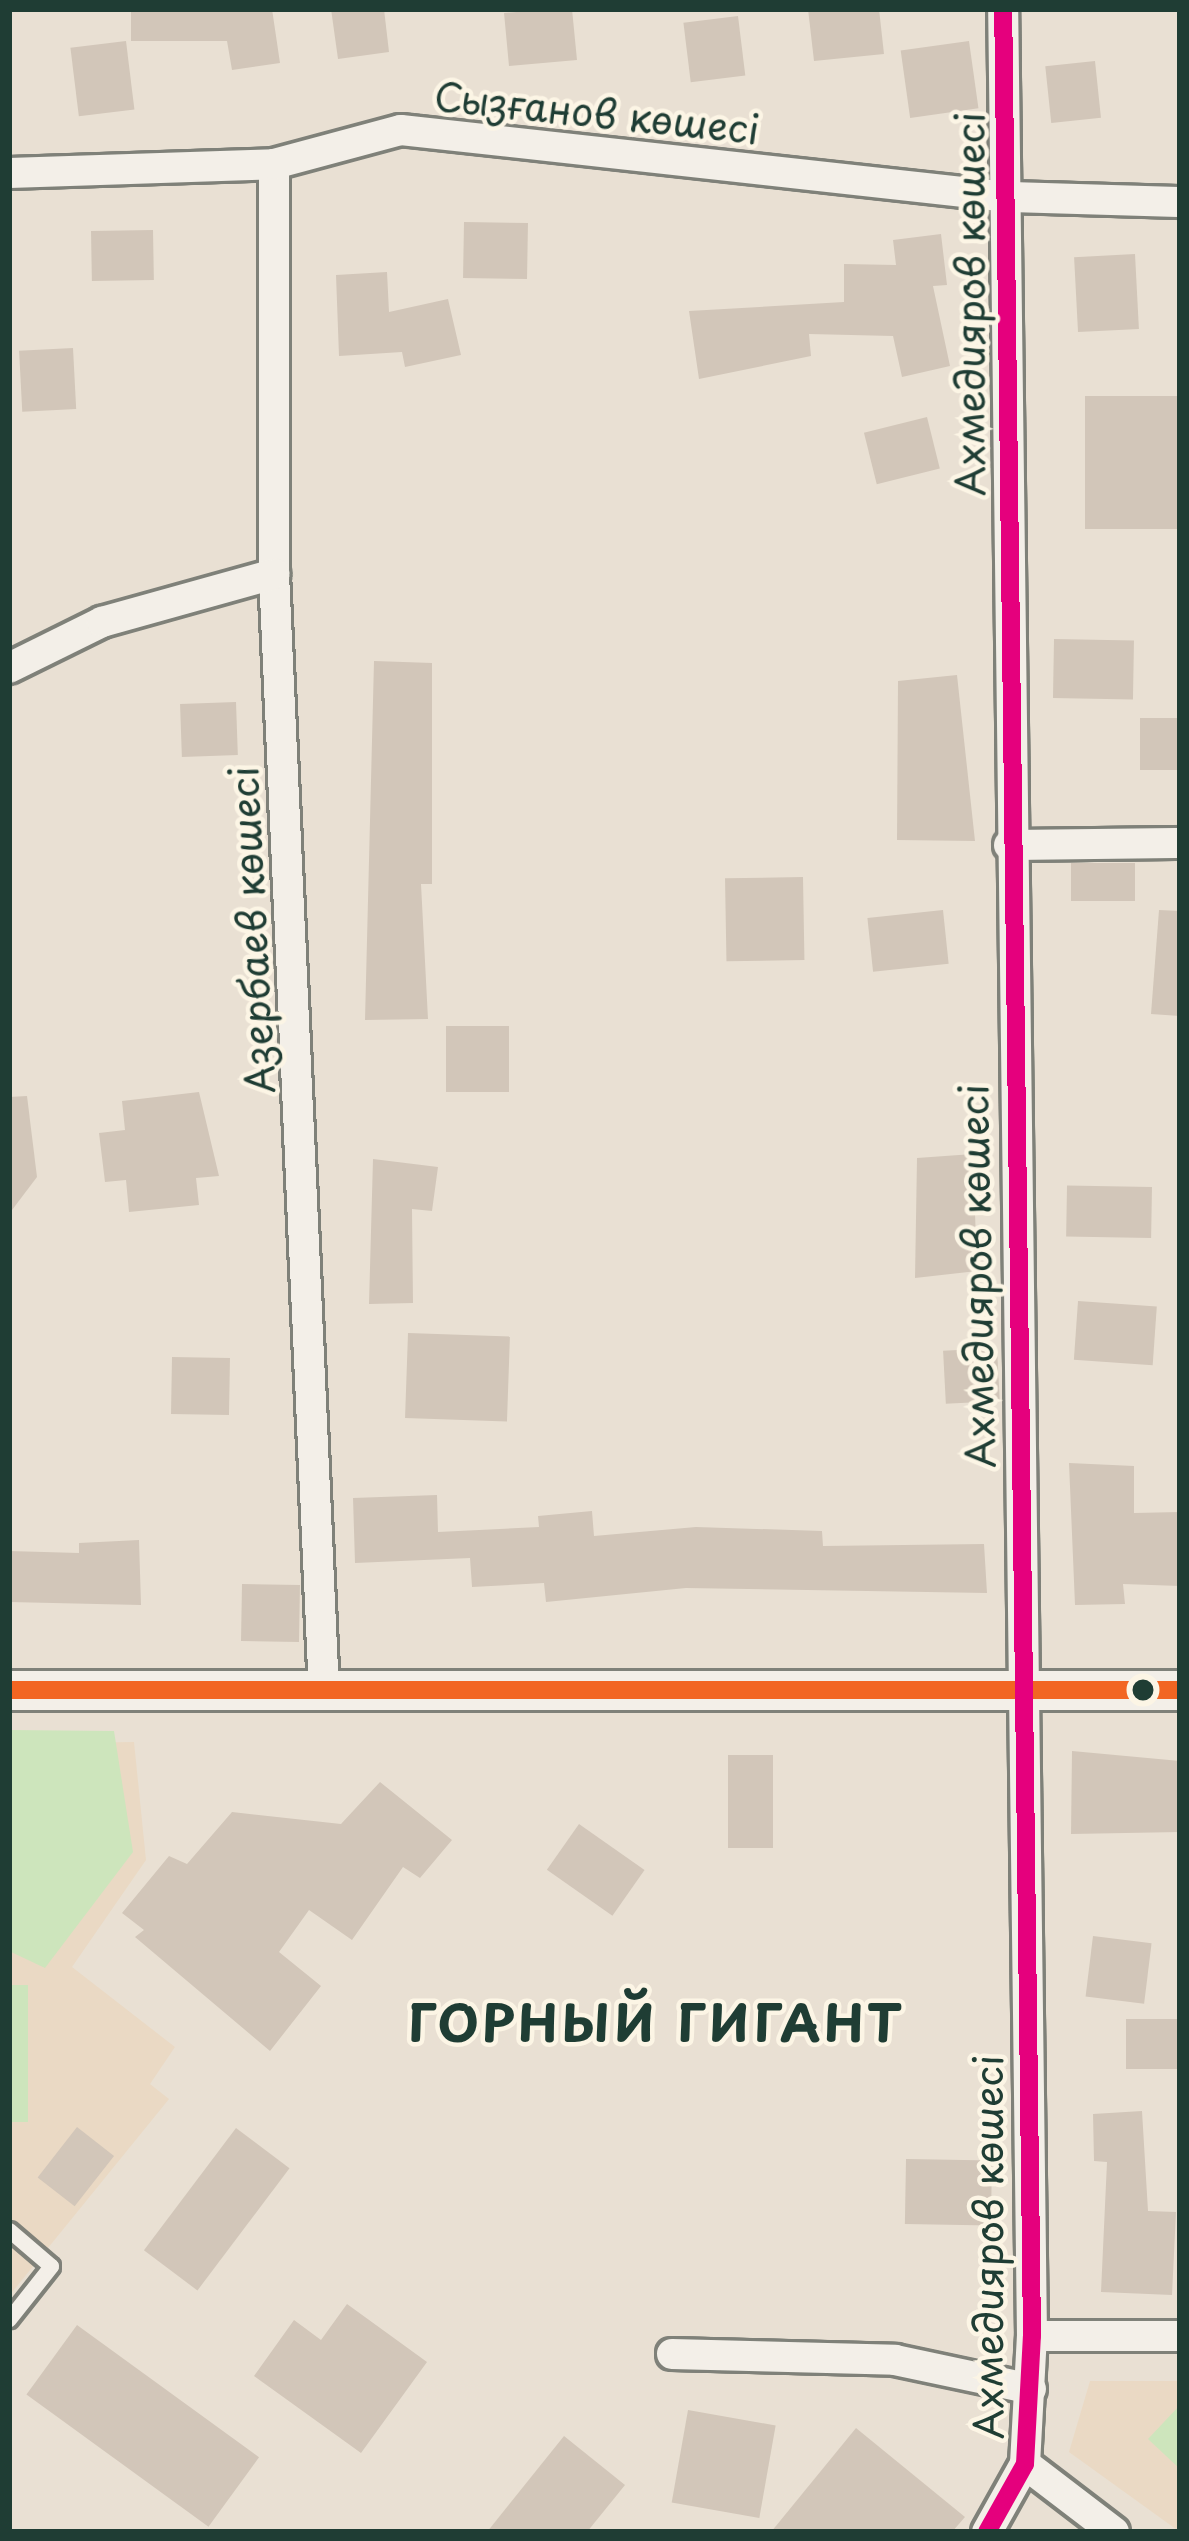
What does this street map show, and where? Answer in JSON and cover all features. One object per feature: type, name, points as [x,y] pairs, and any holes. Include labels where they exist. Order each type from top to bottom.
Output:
[{"type":"street","name":"Ахмедияров көшесі","points":[[988,2532],[1025,2464],[1032,2336],[1009,845],[1009,197],[1004,9]]},
{"type":"street","name":"Сызғанов көшесі","points":[[9,173],[274,164],[401,130],[1009,197],[1180,202]]},
{"type":"street","name":"Азербаев көшесі","points":[[274,164],[274,574],[324,1692]]},
{"type":"street","points":[[9,668],[102,622],[274,574]]},
{"type":"street","points":[[1009,845],[1180,843]]},
{"type":"street","points":[[9,1690],[1180,1690]]},
{"type":"street","points":[[1032,2336],[1180,2336]]},
{"type":"street","points":[[672,2354],[896,2360],[1031,2389]]},
{"type":"street","points":[[1025,2464],[1114,2532]]},
{"type":"lane","points":[[9,2230],[51,2266],[9,2319]]},
{"type":"shaded area","points":[[134,1742],[146,1860],[72,1967],[175,2047],[150,2084],[169,2099],[9,2296],[9,1744]]},
{"type":"shaded area","points":[[1090,2381],[1180,2381],[1180,2532],[1069,2452]]},
{"type":"green space","points":[[9,1730],[114,1731],[133,1852],[45,1968],[9,1951]]},
{"type":"green space","points":[[9,1985],[28,1985],[28,2122],[9,2122]]},
{"type":"green space","points":[[1180,2405],[1180,2469],[1148,2439]]},
{"type":"building","points":[[131,9],[272,9],[280,63],[232,70],[227,41],[131,41]]},
{"type":"building","points":[[331,9],[384,9],[389,52],[338,59]]},
{"type":"building","points":[[572,9],[577,60],[509,66],[504,13]]},
{"type":"building","points":[[808,9],[879,9],[884,54],[814,61]]},
{"type":"building","points":[[738,16],[745,76],[691,82],[683,23]]},
{"type":"building","points":[[126,41],[134,109],[79,116],[70,48]]},
{"type":"building","points":[[969,41],[978,108],[910,118],[901,51]]},
{"type":"building","points":[[1095,61],[1101,118],[1051,123],[1045,66]]},
{"type":"building","points":[[464,222],[528,223],[527,279],[463,278]]},
{"type":"building","points":[[153,230],[154,280],[92,281],[91,231]]},
{"type":"building","points":[[941,234],[947,285],[933,286],[950,366],[902,377],[893,336],[809,334],[811,356],[699,379],[689,311],[844,302],[844,264],[896,265],[893,240]]},
{"type":"building","points":[[1135,254],[1139,329],[1078,332],[1074,257]]},
{"type":"building","points":[[387,272],[389,312],[448,299],[461,355],[405,367],[402,352],[339,356],[336,275]]},
{"type":"building","points":[[73,348],[76,409],[22,412],[19,351]]},
{"type":"building","points":[[1085,396],[1180,396],[1180,529],[1085,529]]},
{"type":"building","points":[[927,417],[940,468],[877,484],[864,433]]},
{"type":"building","points":[[1054,639],[1134,640],[1133,699],[1053,698]]},
{"type":"building","points":[[374,661],[432,663],[432,884],[421,884],[428,1019],[365,1020]]},
{"type":"building","points":[[957,675],[975,841],[897,840],[898,681]]},
{"type":"building","points":[[236,702],[238,755],[182,757],[180,704]]},
{"type":"building","points":[[1140,718],[1180,718],[1180,770],[1140,770]]},
{"type":"building","points":[[1071,863],[1135,863],[1135,901],[1071,901]]},
{"type":"building","points":[[803,877],[804,960],[726,961],[725,878]]},
{"type":"building","points":[[943,910],[949,964],[873,972],[867,918]]},
{"type":"building","points":[[1159,910],[1180,911],[1180,1016],[1151,1014]]},
{"type":"building","points":[[446,1026],[509,1026],[509,1092],[446,1092]]},
{"type":"building","points":[[199,1092],[219,1176],[196,1178],[199,1205],[129,1212],[126,1180],[105,1182],[99,1133],[125,1130],[122,1101]]},
{"type":"building","points":[[27,1096],[37,1177],[9,1214],[9,1097]]},
{"type":"building","points":[[973,1154],[977,1271],[915,1278],[917,1158]]},
{"type":"building","points":[[373,1159],[438,1167],[432,1211],[412,1209],[413,1303],[369,1304]]},
{"type":"building","points":[[1067,1186],[1152,1187],[1151,1238],[1066,1237]]},
{"type":"building","points":[[1078,1301],[1157,1307],[1153,1365],[1074,1360]]},
{"type":"building","points":[[408,1333],[510,1337],[507,1422],[405,1418]]},
{"type":"building","points":[[997,1348],[1000,1401],[946,1404],[943,1351]]},
{"type":"building","points":[[172,1357],[230,1358],[229,1415],[171,1414]]},
{"type":"building","points":[[1069,1463],[1134,1466],[1134,1513],[1180,1512],[1180,1586],[1123,1584],[1125,1604],[1075,1605]]},
{"type":"building","points":[[437,1495],[438,1532],[539,1527],[538,1516],[592,1511],[594,1536],[696,1527],[822,1531],[823,1546],[984,1544],[987,1593],[686,1588],[546,1602],[544,1583],[472,1587],[470,1558],[355,1563],[353,1498]]},
{"type":"building","points":[[139,1540],[141,1605],[9,1602],[9,1551],[79,1553],[79,1543]]},
{"type":"building","points":[[242,1584],[300,1585],[299,1642],[241,1641]]},
{"type":"building","points":[[1072,1751],[1180,1761],[1180,1832],[1071,1834]]},
{"type":"building","points":[[728,1755],[773,1755],[773,1848],[728,1848]]},
{"type":"building","points":[[380,1782],[452,1840],[420,1878],[403,1867],[352,1940],[309,1910],[279,1952],[321,1986],[270,2051],[135,1937],[144,1930],[122,1913],[169,1856],[187,1864],[232,1812],[341,1824]]},
{"type":"building","points":[[579,1824],[645,1870],[612,1916],[547,1870]]},
{"type":"building","points":[[1093,1936],[1152,1943],[1144,2004],[1086,1997]]},
{"type":"building","points":[[1126,2019],[1180,2019],[1180,2069],[1126,2069]]},
{"type":"building","points":[[1142,2111],[1148,2211],[1176,2212],[1172,2295],[1101,2292],[1107,2162],[1094,2161],[1093,2114]]},
{"type":"building","points":[[77,2127],[114,2156],[75,2206],[38,2177]]},
{"type":"building","points":[[236,2128],[290,2168],[197,2291],[144,2250]]},
{"type":"building","points":[[906,2159],[992,2161],[991,2225],[905,2224]]},
{"type":"building","points":[[347,2304],[427,2362],[361,2453],[254,2376],[294,2320],[321,2340]]},
{"type":"building","points":[[77,2325],[259,2457],[208,2527],[26,2395]]},
{"type":"building","points":[[688,2410],[776,2425],[759,2518],[672,2503]]},
{"type":"building","points":[[856,2428],[965,2517],[952,2532],[771,2532]]},
{"type":"building","points":[[564,2436],[625,2485],[587,2532],[487,2532]]},
{"type":"transit line","points":[[987,2532],[1025,2464],[1032,2336],[1003,9]]},
{"type":"transit line","points":[[9,1690],[1180,1690]]},
{"type":"district","name":"ГОРНЫЙ ГИГАНТ","points":[[656,2021]]}]
